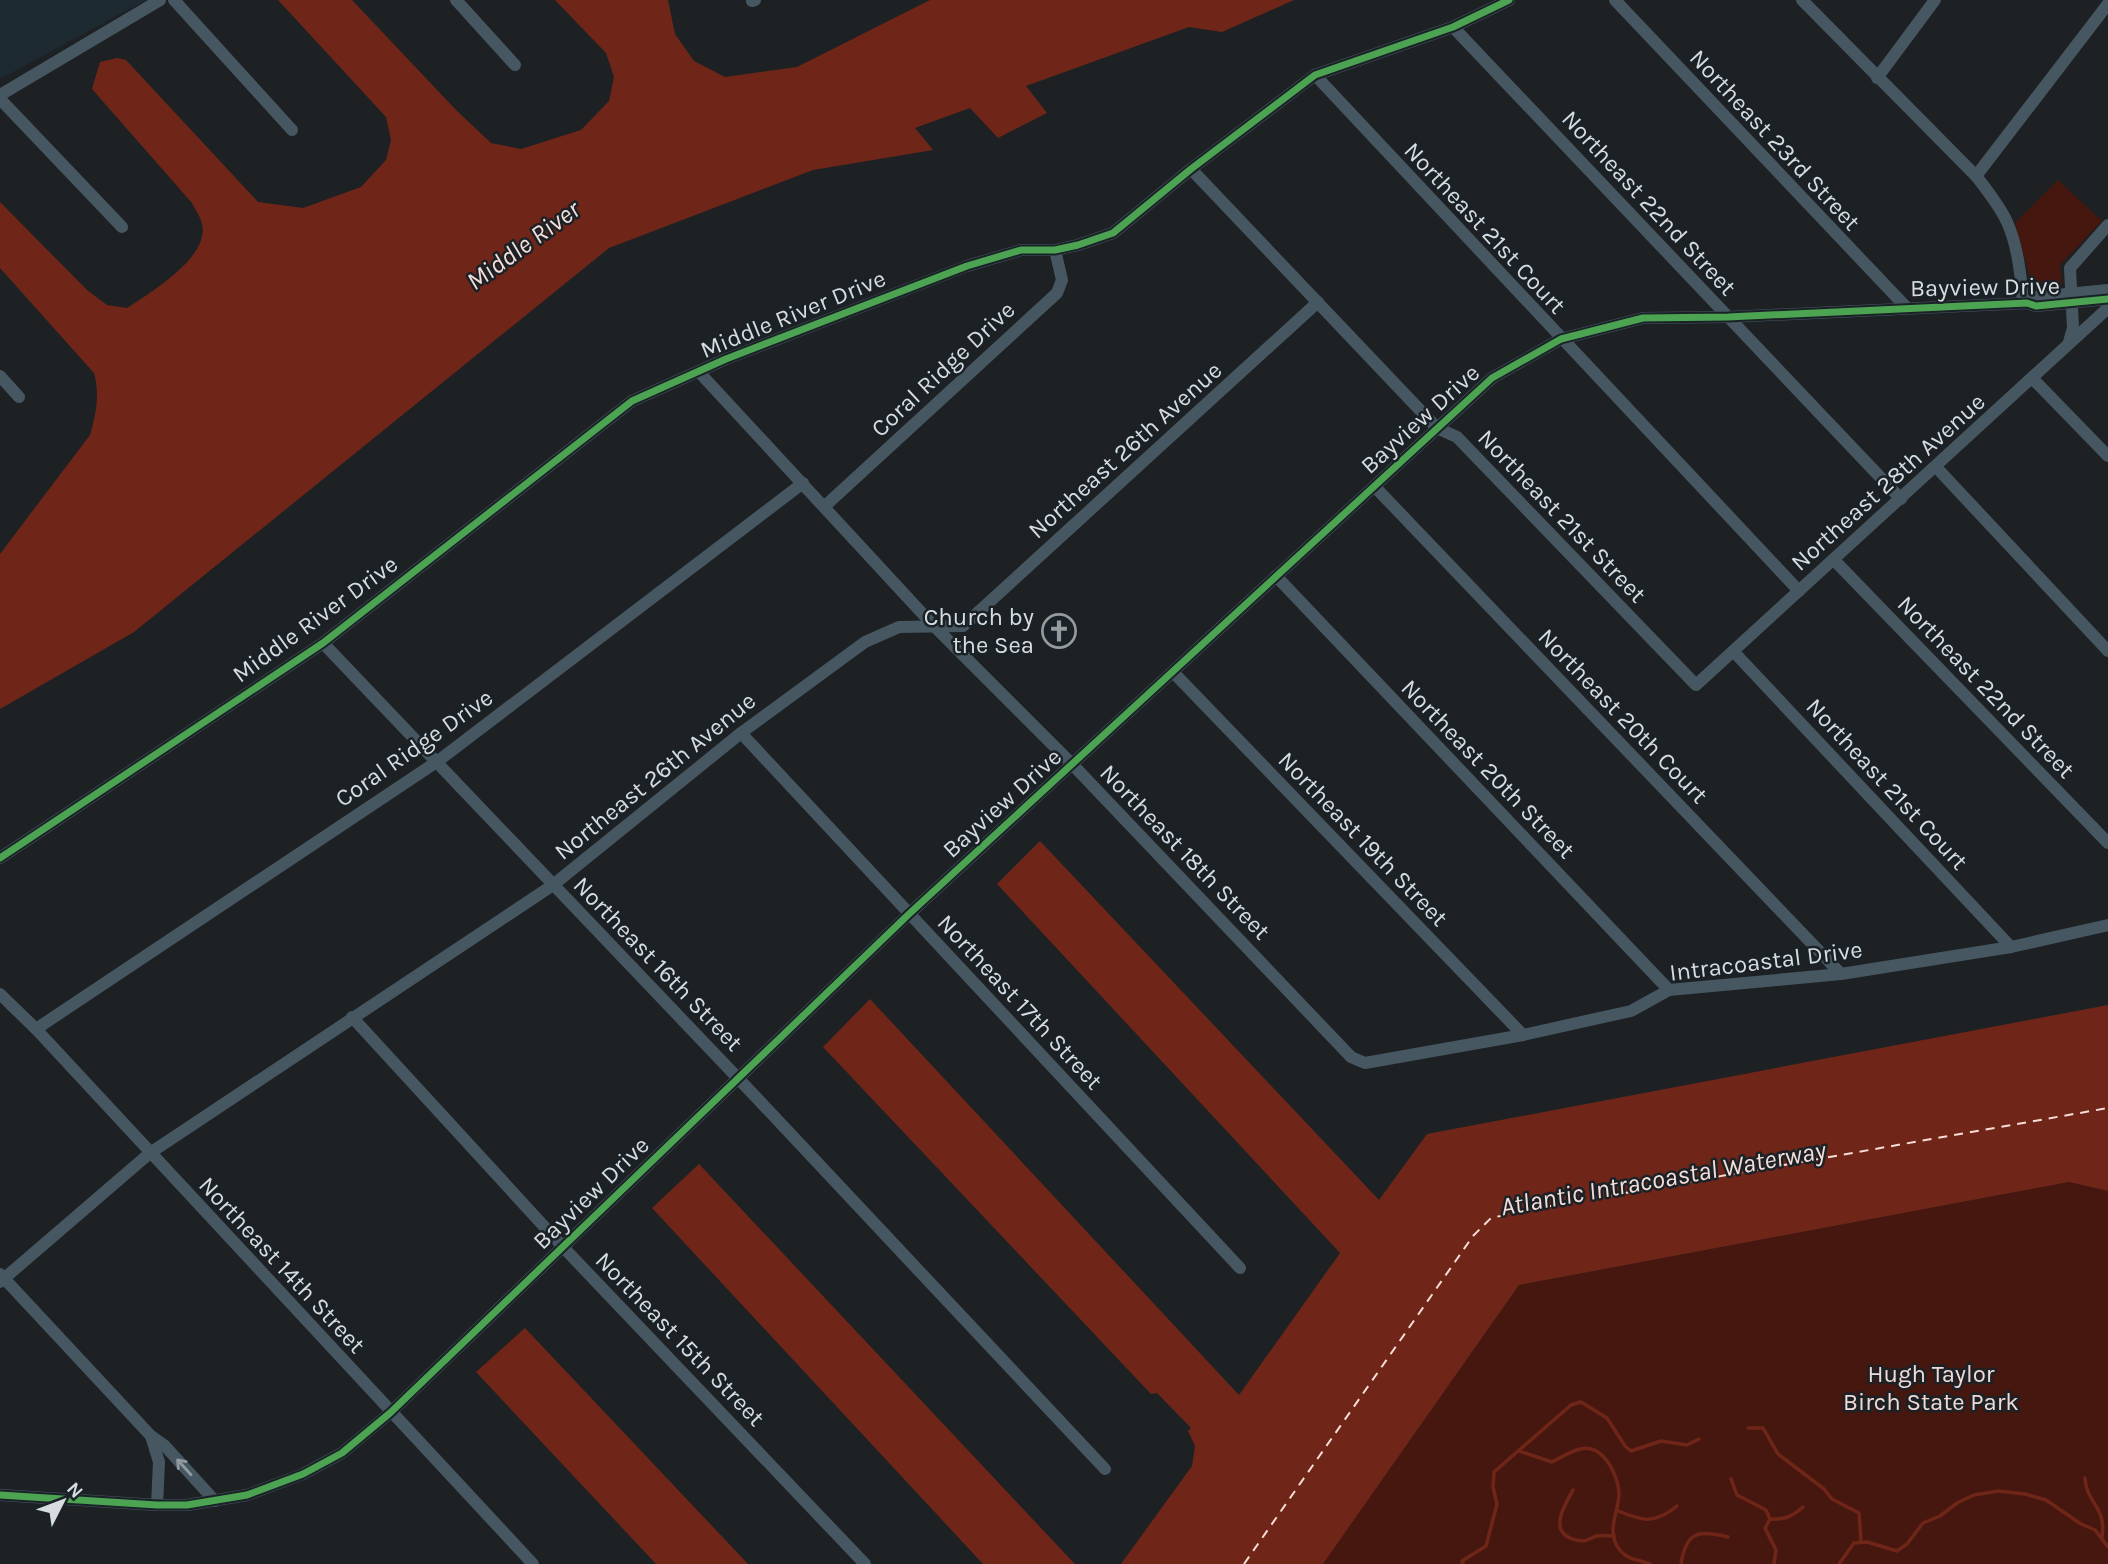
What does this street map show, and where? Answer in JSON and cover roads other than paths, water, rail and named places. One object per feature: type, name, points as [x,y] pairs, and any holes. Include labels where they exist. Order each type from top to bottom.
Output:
[{"type":"street","points":[[122,227],[0,97],[160,0]]},
{"type":"street","points":[[174,0],[292,130]]},
{"type":"street","points":[[456,0],[515,65]]},
{"type":"street","name":"Middle River Drive","points":[[0,858],[323,643],[632,401],[726,359],[967,266],[1021,250],[1055,250],[1078,245],[1113,233],[1191,169],[1315,75],[1453,27],[1509,0]]},
{"type":"street","name":"Northeast 23rd Street","points":[[1615,0],[1906,307]]},
{"type":"street","points":[[1802,0],[1976,176],[2007,222],[2016,252],[2025,303]]},
{"type":"street","points":[[1877,78],[1935,0]]},
{"type":"street","points":[[1976,176],[2108,4]]},
{"type":"street","name":"Northeast 22nd Street","points":[[1453,27],[1743,330],[1900,499]]},
{"type":"street","name":"Northeast 21st Court","points":[[1315,75],[1799,592]]},
{"type":"street","name":"Northeast 21st Street","points":[[1191,169],[1437,428],[1457,437],[1696,685]]},
{"type":"street","points":[[2067,347],[2073,328],[2070,268],[2108,225]]},
{"type":"street","name":"Coral Ridge Drive","points":[[825,506],[1057,293],[1062,280],[1055,250]]},
{"type":"street","name":"Bayview Drive","points":[[2071,299],[2108,290]]},
{"type":"street","name":"Bayview Drive","points":[[0,1494],[157,1506],[215,1501],[247,1495],[303,1474],[342,1452],[390,1413],[909,914],[1492,378],[1561,339],[1643,318],[1728,317],[2025,303],[2036,297],[2108,299]]},
{"type":"street","name":"Northeast 26th Avenue","points":[[1,1278],[150,1153],[553,885],[741,733],[865,642],[899,627],[963,626],[1318,302]]},
{"type":"street","name":"Northeast 28th Avenue","points":[[1696,685],[2108,308]]},
{"type":"street","name":"Northeast 18th Street","points":[[699,372],[933,625],[1073,765],[1351,1057]]},
{"type":"street","points":[[0,376],[19,397]]},
{"type":"street","points":[[2033,379],[2108,456]]},
{"type":"street","points":[[1936,467],[2108,651]]},
{"type":"street","name":"Coral Ridge Drive","points":[[36,1029],[438,761],[803,483]]},
{"type":"street","name":"Northeast 20th Court","points":[[1375,487],[1841,974]]},
{"type":"street","name":"Northeast 22nd Street","points":[[1834,559],[2108,844]]},
{"type":"street","name":"Northeast 20th Street","points":[[1276,576],[1669,990]]},
{"type":"street","name":"Northeast 16th Street","points":[[323,643],[438,761],[1105,1469]]},
{"type":"street","name":"Northeast 21st Court","points":[[1733,651],[2011,947]]},
{"type":"street","name":"Northeast 19th Street","points":[[1173,672],[1523,1035]]},
{"type":"street","name":"Northeast 17th Street","points":[[741,733],[1240,1268]]},
{"type":"street","name":"Intracoastal Drive","points":[[1351,1057],[1366,1063],[1523,1035],[1631,1012],[1669,990],[1841,974],[2011,947],[2108,925]]},
{"type":"street","name":"Northeast 14th Street","points":[[0,994],[36,1029],[533,1564]]},
{"type":"street","name":"Northeast 15th Street","points":[[352,1017],[563,1247],[865,1564]]},
{"type":"street","points":[[1,1278],[215,1501]]},
{"type":"street","points":[[151,1436],[159,1462],[157,1506]]},
{"type":"water","name":"Middle River","points":[[278,0],[352,0],[491,143],[521,149],[581,130],[609,101],[614,77],[606,53],[555,0],[668,0],[675,34],[694,61],[725,77],[797,67],[930,0],[1294,0],[1222,32],[1189,27],[1026,86],[1047,113],[998,138],[970,108],[915,128],[933,150],[813,170],[609,248],[134,632],[0,709],[0,554],[90,435],[97,397],[94,373],[0,268],[0,202],[87,290],[107,305],[127,308],[163,284],[188,261],[202,236],[201,221],[192,203],[92,89],[100,62],[117,58],[126,60],[258,202],[303,208],[361,187],[386,160],[391,140],[386,117]]},
{"type":"water","name":"Atlantic Intracoastal Waterway","points":[[1040,841],[1379,1200],[1427,1134],[2108,1005],[2108,1191],[2069,1182],[1519,1285],[1323,1564],[1121,1564],[1192,1466],[1195,1446],[1188,1431],[1191,1428],[1157,1393],[1151,1394],[823,1047],[870,999],[1239,1395],[1340,1253],[997,884]]},
{"type":"water","points":[[699,1164],[1075,1564],[983,1564],[652,1208]]},
{"type":"water","points":[[525,1328],[748,1564],[656,1564],[476,1372]]},
{"type":"waterway","points":[[1463,1564],[1462,1561],[1486,1546],[1497,1504],[1493,1487],[1494,1472],[1571,1405],[1581,1402],[1607,1418],[1631,1451],[1661,1441],[1687,1445],[1699,1439]]},
{"type":"waterway","points":[[1748,1428],[1763,1428],[1778,1454],[1824,1489],[1832,1499],[1859,1513],[1861,1542]]},
{"type":"waterway","points":[[1519,1451],[1552,1462],[1584,1448],[1598,1452],[1611,1467],[1618,1487],[1619,1500],[1613,1532],[1617,1546],[1628,1557],[1650,1564]]},
{"type":"waterway","points":[[2085,1478],[2089,1494],[2102,1519],[2102,1537]]},
{"type":"waterway","points":[[1731,1479],[1737,1495],[1766,1510],[1770,1519]]},
{"type":"waterway","points":[[1573,1490],[1560,1521],[1564,1534],[1582,1541],[1597,1536],[1614,1536]]},
{"type":"waterway","points":[[1839,1564],[1854,1543],[1867,1542],[1897,1551],[1907,1544],[1923,1523],[1974,1495],[1998,1491],[2046,1500],[2081,1524],[2095,1530],[2108,1547]]},
{"type":"waterway","points":[[1616,1510],[1641,1519],[1654,1519],[1677,1506]]},
{"type":"waterway","points":[[1774,1564],[1776,1550],[1765,1528],[1770,1519],[1788,1517],[1803,1507]]},
{"type":"waterway","points":[[1681,1564],[1686,1545],[1695,1536],[1709,1533],[1728,1537]]},
{"type":"place","name":"Church by the Sea","points":[[1059,631]]},
{"type":"park label","name":"Hugh Taylor Birch State Park","points":[[1931,1388]]}]
